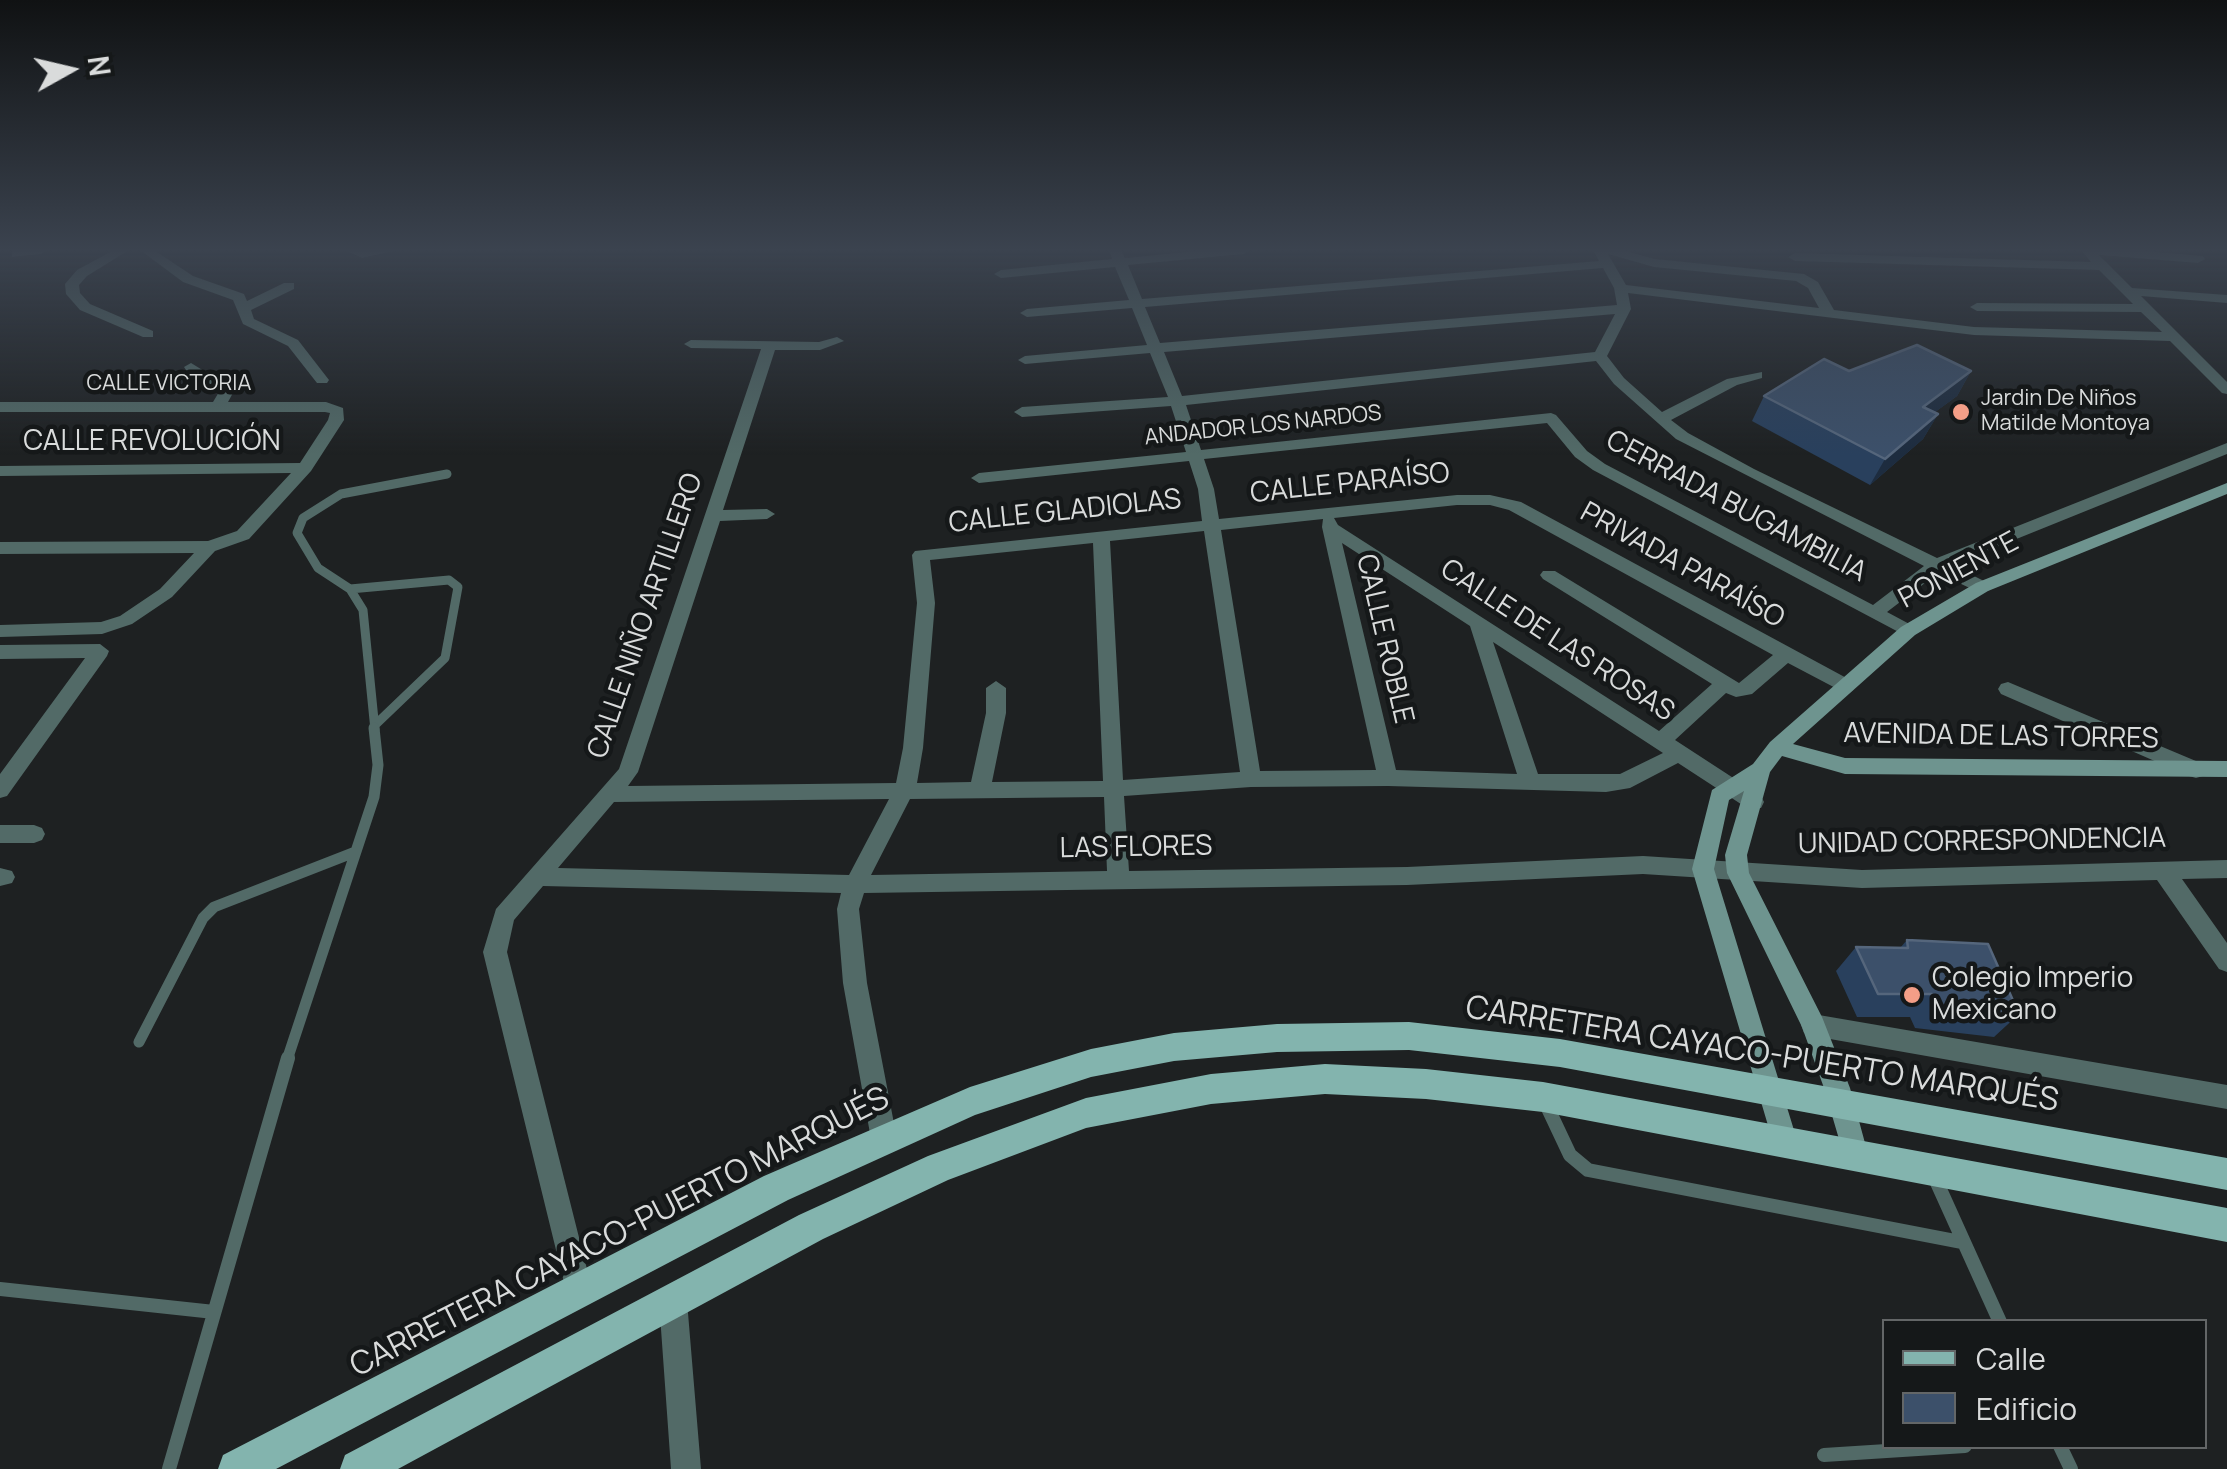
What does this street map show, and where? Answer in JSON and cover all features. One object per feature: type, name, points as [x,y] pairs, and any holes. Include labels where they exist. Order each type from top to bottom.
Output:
[{"type":"main road","name":"CARRETERA CAYACO-PUERTO MARQUÉS","points":[[237,1469],[776,1188],[884,1139],[970,1102],[1090,1062],[1174,1048],[1278,1038],[1409,1036],[1560,1053],[1771,1088],[2227,1174]]},
{"type":"main road","points":[[359,1469],[422,1442],[811,1227],[940,1167],[1086,1113],[1211,1089],[1325,1079],[1426,1084],[1542,1097],[2227,1224]]},
{"type":"street","points":[[112,319],[148,334]]},
{"type":"street","points":[[247,319],[293,342],[322,380]]},
{"type":"street","points":[[1143,319],[1177,401],[1215,525],[1251,779]]},
{"type":"street","points":[[1025,360],[1512,319]]},
{"type":"street","points":[[1600,356],[1619,319]]},
{"type":"street","points":[[1889,319],[1987,332],[2170,337]]},
{"type":"street","points":[[2152,319],[2227,390]]},
{"type":"street","points":[[692,344],[820,346],[837,341]]},
{"type":"street","name":"CALLE NIÑO ARTILLERO","points":[[580,1293],[494,952],[504,916],[628,772],[769,346]]},
{"type":"street","points":[[1022,412],[1177,401],[1600,356]]},
{"type":"street","points":[[1600,356],[1619,381],[1682,436],[1982,586]]},
{"type":"street","points":[[2208,374],[2227,360]]},
{"type":"street","points":[[192,366],[227,391],[218,407]]},
{"type":"street","points":[[1660,419],[1732,382],[1757,376]]},
{"type":"street","name":"CALLE VICTORIA","points":[[0,407],[326,406],[338,411],[305,468]]},
{"type":"street","name":"ANDADOR LOS NARDOS","points":[[980,478],[1550,418]]},
{"type":"street","name":"CERRADA BUGAMBILIA","points":[[1550,418],[1580,454],[1600,467],[1908,631]]},
{"type":"street","points":[[1874,612],[1938,564],[2227,448]]},
{"type":"street","points":[[0,548],[228,544],[243,535],[305,468]]},
{"type":"street","name":"CALLE REVOLUCIÓN","points":[[0,471],[305,468]]},
{"type":"street","name":"PONIENTE","points":[[1729,787],[1760,770],[1777,747],[1908,631],[1982,586],[2227,488]]},
{"type":"street","name":"CALLE PARAÍSO","points":[[1215,525],[1329,520],[1457,500],[1490,500]]},
{"type":"street","name":"PRIVADA PARAÍSO","points":[[1490,500],[1515,506],[1845,686]]},
{"type":"street","points":[[711,516],[767,514]]},
{"type":"street","name":"CALLE DE LAS ROSAS","points":[[1329,520],[1478,623],[1754,802]]},
{"type":"street","name":"CALLE ROBLE","points":[[1329,520],[1388,778]]},
{"type":"street","name":"CALLE GLADIOLAS","points":[[905,788],[913,748],[926,603],[921,554],[1215,525]]},
{"type":"street","points":[[1101,536],[1118,878]]},
{"type":"street","points":[[0,631],[102,628],[126,620],[166,594],[209,547]]},
{"type":"street","points":[[1549,575],[1730,687]]},
{"type":"street","points":[[1478,623],[1529,779]]},
{"type":"street","points":[[0,652],[100,651],[0,790]]},
{"type":"street","points":[[612,794],[905,788],[1114,789],[1251,779],[1623,782],[1669,747],[1730,687],[1756,681],[1786,655]]},
{"type":"street","points":[[980,789],[996,713],[996,688]]},
{"type":"street","points":[[2008,689],[2196,770]]},
{"type":"street","name":"AVENIDA DE LAS TORRES","points":[[1777,747],[1845,766],[2227,769]]},
{"type":"street","name":"PONIENTE","points":[[1738,873],[1736,855],[1760,770]]},
{"type":"street","points":[[1729,787],[1719,796],[1703,869],[1784,1140]]},
{"type":"street","points":[[884,1139],[855,982],[848,909],[855,884],[905,788]]},
{"type":"street","points":[[0,834],[34,834]]},
{"type":"street","name":"LAS FLORES","points":[[535,877],[855,884],[1407,876],[1643,865],[1738,873]]},
{"type":"street","points":[[2162,869],[2227,962]]},
{"type":"street","name":"UNIDAD CORRESPONDENCIA","points":[[1738,873],[1862,880],[2227,869]]},
{"type":"street","points":[[1738,873],[1814,1025],[1855,1154]]},
{"type":"street","points":[[1814,1025],[2227,1098]]},
{"type":"street","points":[[673,1301],[686,1469]]},
{"type":"lane","points":[[169,1469],[305,998],[374,796],[378,765],[364,610],[350,589],[318,568],[297,533],[303,518],[341,494],[446,474]]},
{"type":"lane","points":[[350,589],[448,580],[458,587],[450,648],[445,658],[374,726]]},
{"type":"lane","points":[[139,1042],[203,918],[214,906],[355,852]]},
{"type":"lane","points":[[1542,1097],[1570,1155],[1588,1170],[1962,1242]]},
{"type":"lane","points":[[1932,1170],[1999,1319]]},
{"type":"lane","points":[[0,1289],[214,1312]]},
{"type":"lane","points":[[1824,1456],[1923,1449]]},
{"type":"building","points":[[1917,345],[1971,371],[1923,407],[1938,414],[1885,459],[1764,396],[1824,359],[1849,371]]},
{"type":"building","points":[[1907,940],[1988,944],[2019,1014],[1937,1005],[1932,994],[1878,994],[1856,947],[1908,948]]},
{"type":"place","name":"Jardin De Niños Matilde Montoya","points":[[1961,412]]},
{"type":"place","name":"Colegio Imperio Mexicano","points":[[1912,995]]}]
